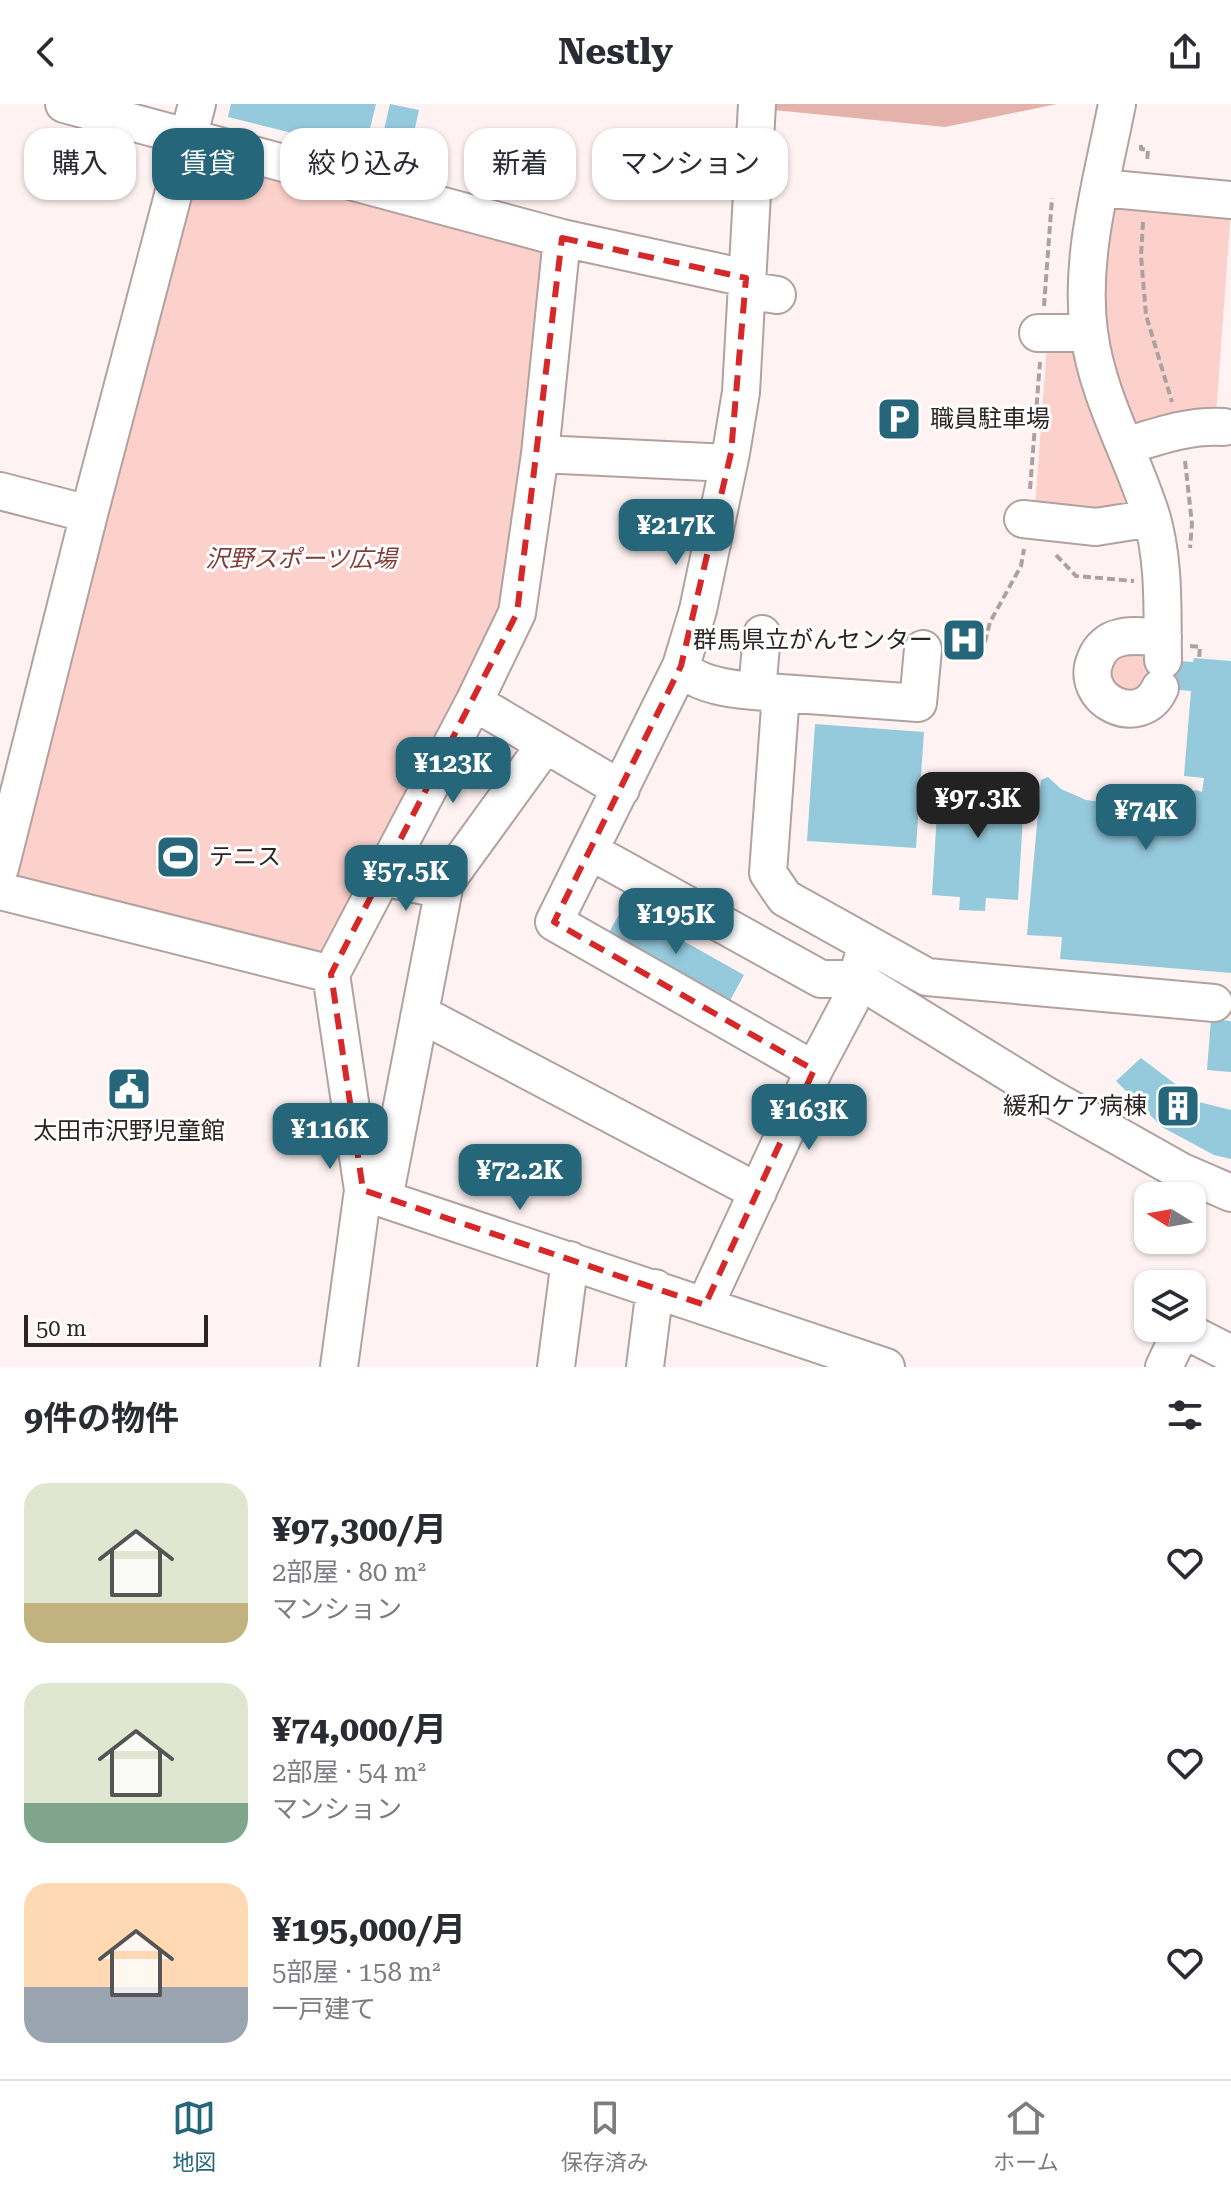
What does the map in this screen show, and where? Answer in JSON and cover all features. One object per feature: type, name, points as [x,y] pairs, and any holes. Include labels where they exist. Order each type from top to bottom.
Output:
[{"type":"street","points":[[64,104],[192,120],[562,238],[762,286]]},
{"type":"street","points":[[757,104],[762,286],[698,610],[681,666],[554,922],[814,1070]]},
{"type":"street","points":[[1117,104],[1090,248],[1086,293],[1089,333],[1102,383],[1152,518],[1158,543],[1167,658]]},
{"type":"street","points":[[0,868],[192,120]]},
{"type":"street","points":[[1101,188],[1231,200]]},
{"type":"street","points":[[374,1194],[331,974],[474,702],[517,613],[540,454],[562,238]]},
{"type":"street","points":[[1040,333],[1089,333]]},
{"type":"street","points":[[1126,446],[1179,429],[1224,427]]},
{"type":"street","points":[[540,454],[729,463]]},
{"type":"street","points":[[0,491],[89,514]]},
{"type":"street","points":[[1027,536],[1115,526],[1152,518]]},
{"type":"street","points":[[762,634],[769,692],[768,873],[785,898],[927,977],[1214,1003]]},
{"type":"street","points":[[681,666],[686,673],[727,688],[918,703],[923,649]]},
{"type":"street","points":[[474,702],[621,789]]},
{"type":"street","points":[[339,1367],[374,1194],[419,1017],[445,883],[545,745]]},
{"type":"street","points":[[590,851],[821,979],[857,979],[1047,1096],[1180,1171],[1231,1193]]},
{"type":"street","points":[[381,877],[443,890]]},
{"type":"street","points":[[0,891],[331,974]]},
{"type":"street","points":[[705,1305],[814,1070],[850,1002],[866,943]]},
{"type":"street","points":[[419,1017],[434,1021],[758,1192]]},
{"type":"street","points":[[374,1194],[705,1305],[808,1354],[886,1367]]},
{"type":"street","points":[[556,1367],[570,1260]]},
{"type":"street","points":[[645,1367],[655,1288]]},
{"type":"street","points":[[1164,1367],[1182,1329],[1231,1354]]},
{"type":"path","points":[[1142,134],[1141,149],[1148,150],[1141,256],[1146,315],[1179,429],[1187,470],[1192,524],[1190,554]]},
{"type":"path","points":[[982,654],[990,622],[1021,566],[1027,536],[1052,198]]},
{"type":"path","points":[[1046,554],[1058,555],[1076,576],[1161,583]]},
{"type":"path","points":[[1167,658],[1200,647],[1199,659]]},
{"type":"highlighted area","points":[[562,238],[746,278],[731,453],[681,666],[554,922],[814,1070],[705,1305],[363,1190],[331,974],[517,613]]},
{"type":"green space","name":"沢野スポーツ広場","points":[[264,172],[280,176],[280,200],[372,200],[540,244],[548,257],[500,628],[326,963],[6,880],[176,200],[264,200]]},
{"type":"green space","points":[[1112,202],[1231,209],[1216,416],[1136,431],[1107,346],[1102,311]]},
{"type":"green space","points":[[1047,345],[1077,345],[1117,453],[1130,509],[1109,512],[1035,507]]},
{"type":"green space","points":[[1134,652],[1143,656],[1151,672],[1136,694],[1111,687],[1109,663],[1113,657]]},
{"type":"shaded area","points":[[764,104],[1057,104],[945,127],[764,109]]},
{"type":"building","points":[[231,104],[376,104],[370,128],[280,130],[228,117]]},
{"type":"building","points":[[390,104],[419,110],[415,128],[384,128]]},
{"type":"building","points":[[1194,658],[1231,661],[1231,973],[1060,959],[1062,937],[1027,935],[1041,780],[1048,777],[1061,789],[1086,800],[1123,805],[1163,802],[1196,790],[1202,792],[1204,778],[1184,776],[1191,691],[1146,687],[1148,659],[1193,662]]},
{"type":"building","points":[[815,724],[924,732],[916,848],[807,841]]},
{"type":"building","points":[[933,777],[1025,782],[1018,900],[986,898],[985,911],[959,910],[960,897],[932,895],[938,796],[932,796]]},
{"type":"building","points":[[623,907],[744,975],[728,1004],[607,936]]},
{"type":"building","name":"緩和ケア病棟","points":[[1211,1019],[1231,1021],[1231,1072],[1207,1070]]},
{"type":"building","name":"緩和ケア病棟","points":[[1141,1058],[1199,1102],[1231,1110],[1231,1159],[1214,1155],[1162,1127],[1116,1081]]},
{"type":"place","name":"職員駐車場","points":[[899,419]]},
{"type":"place","name":"群馬県立がんセンター","points":[[964,640]]},
{"type":"place","name":"テニス","points":[[178,857]]},
{"type":"place","name":"太田市沢野児童館","points":[[129,1089]]},
{"type":"place","name":"緩和ケア病棟","points":[[1178,1106]]}]
